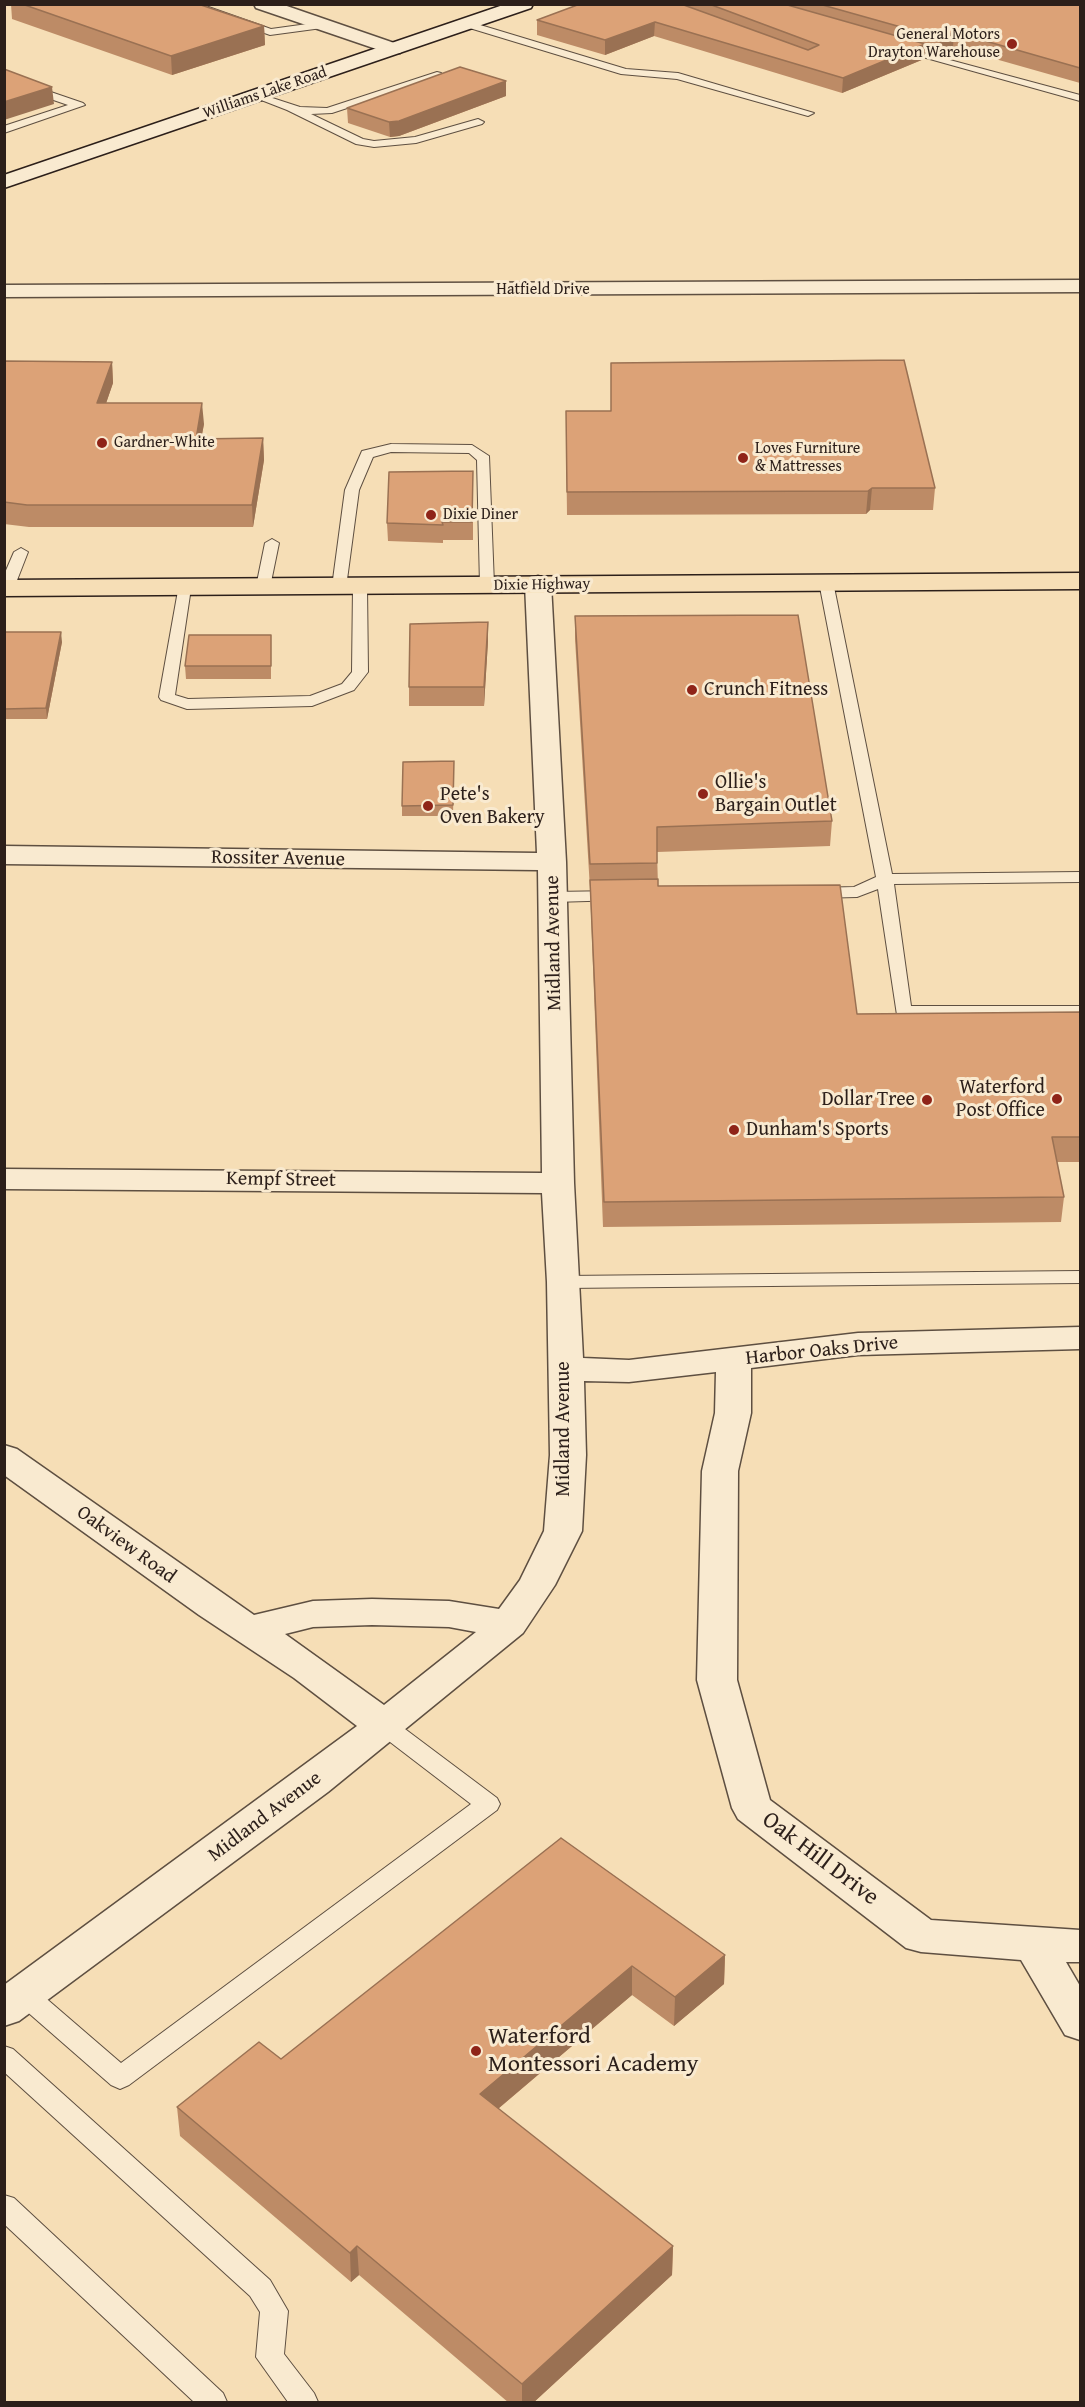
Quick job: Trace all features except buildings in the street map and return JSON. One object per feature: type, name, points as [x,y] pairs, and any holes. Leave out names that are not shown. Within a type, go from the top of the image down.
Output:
[{"type":"main road","name":"Dixie Highway","points":[[6,588],[1080,581]]},
{"type":"street","points":[[262,4],[394,49]]},
{"type":"street","name":"Williams Lake Road","points":[[9,178],[525,4]]},
{"type":"street","name":"Hatfield Drive","points":[[4,291],[1080,286]]},
{"type":"street","name":"Midland Avenue","points":[[15,2002],[385,1726],[509,1624],[536,1585],[563,1531],[568,1455],[564,1369],[564,1282],[558,1183],[552,862],[538,584]]},
{"type":"street","name":"Rossiter Avenue","points":[[4,855],[552,862]]},
{"type":"street","name":"Kempf Street","points":[[4,1179],[558,1183]]},
{"type":"street","name":"Harbor Oaks Drive","points":[[564,1369],[629,1371],[858,1344],[1080,1338]]},
{"type":"street","name":"Oak Hill Drive","points":[[734,1360],[733,1413],[720,1472],[720,1606],[717,1680],[752,1808],[921,1936],[1034,1946],[1080,1946]]},
{"type":"street","name":"Oakview Road","points":[[4,1457],[249,1630],[308,1668],[385,1726]]},
{"type":"street","points":[[249,1630],[313,1614],[372,1612],[449,1614],[509,1624]]},
{"type":"street","points":[[1034,1946],[1080,2023]]},
{"type":"lane","points":[[188,4],[270,32],[322,25]]},
{"type":"lane","points":[[467,24],[625,72],[678,76],[808,113]]},
{"type":"lane","points":[[890,45],[1080,98]]},
{"type":"lane","points":[[292,109],[328,111],[341,109],[437,75]]},
{"type":"lane","points":[[4,79],[79,105],[4,130]]},
{"type":"lane","points":[[257,96],[292,109],[360,142],[374,144],[416,140],[478,122]]},
{"type":"lane","points":[[184,588],[167,697],[187,704],[312,701],[348,687],[360,672],[360,618],[349,587],[352,490],[367,454],[392,448],[472,449],[484,459],[487,585]]},
{"type":"lane","points":[[263,587],[272,543]]},
{"type":"lane","points":[[6,588],[21,552]]},
{"type":"lane","points":[[826,582],[885,879],[903,1011],[1080,1011]]},
{"type":"lane","points":[[798,893],[857,892],[885,879],[1080,877]]},
{"type":"lane","points":[[553,897],[635,896]]},
{"type":"lane","points":[[564,1282],[1080,1276]]},
{"type":"lane","points":[[15,2002],[120,2079],[488,1804],[385,1726]]},
{"type":"lane","points":[[4,2056],[260,2288],[274,2311],[270,2356],[304,2403]]},
{"type":"lane","points":[[4,2206],[213,2403]]},
{"type":"place","name":"General Motors Drayton Warehouse","points":[[1012,44]]},
{"type":"place","name":"Gardner-White","points":[[102,443]]},
{"type":"place","name":"Loves Furniture & Mattresses","points":[[743,458]]},
{"type":"place","name":"Dixie Diner","points":[[431,515]]},
{"type":"place","name":"Crunch Fitness","points":[[692,690]]},
{"type":"place","name":"Ollie's Bargain Outlet","points":[[703,794]]},
{"type":"place","name":"Pete's Oven Bakery","points":[[428,806]]},
{"type":"place","name":"Waterford Post Office","points":[[1057,1099]]},
{"type":"place","name":"Dollar Tree","points":[[927,1100]]},
{"type":"place","name":"Dunham's Sports","points":[[734,1130]]},
{"type":"place","name":"Waterford Montessori Academy","points":[[476,2051]]}]
